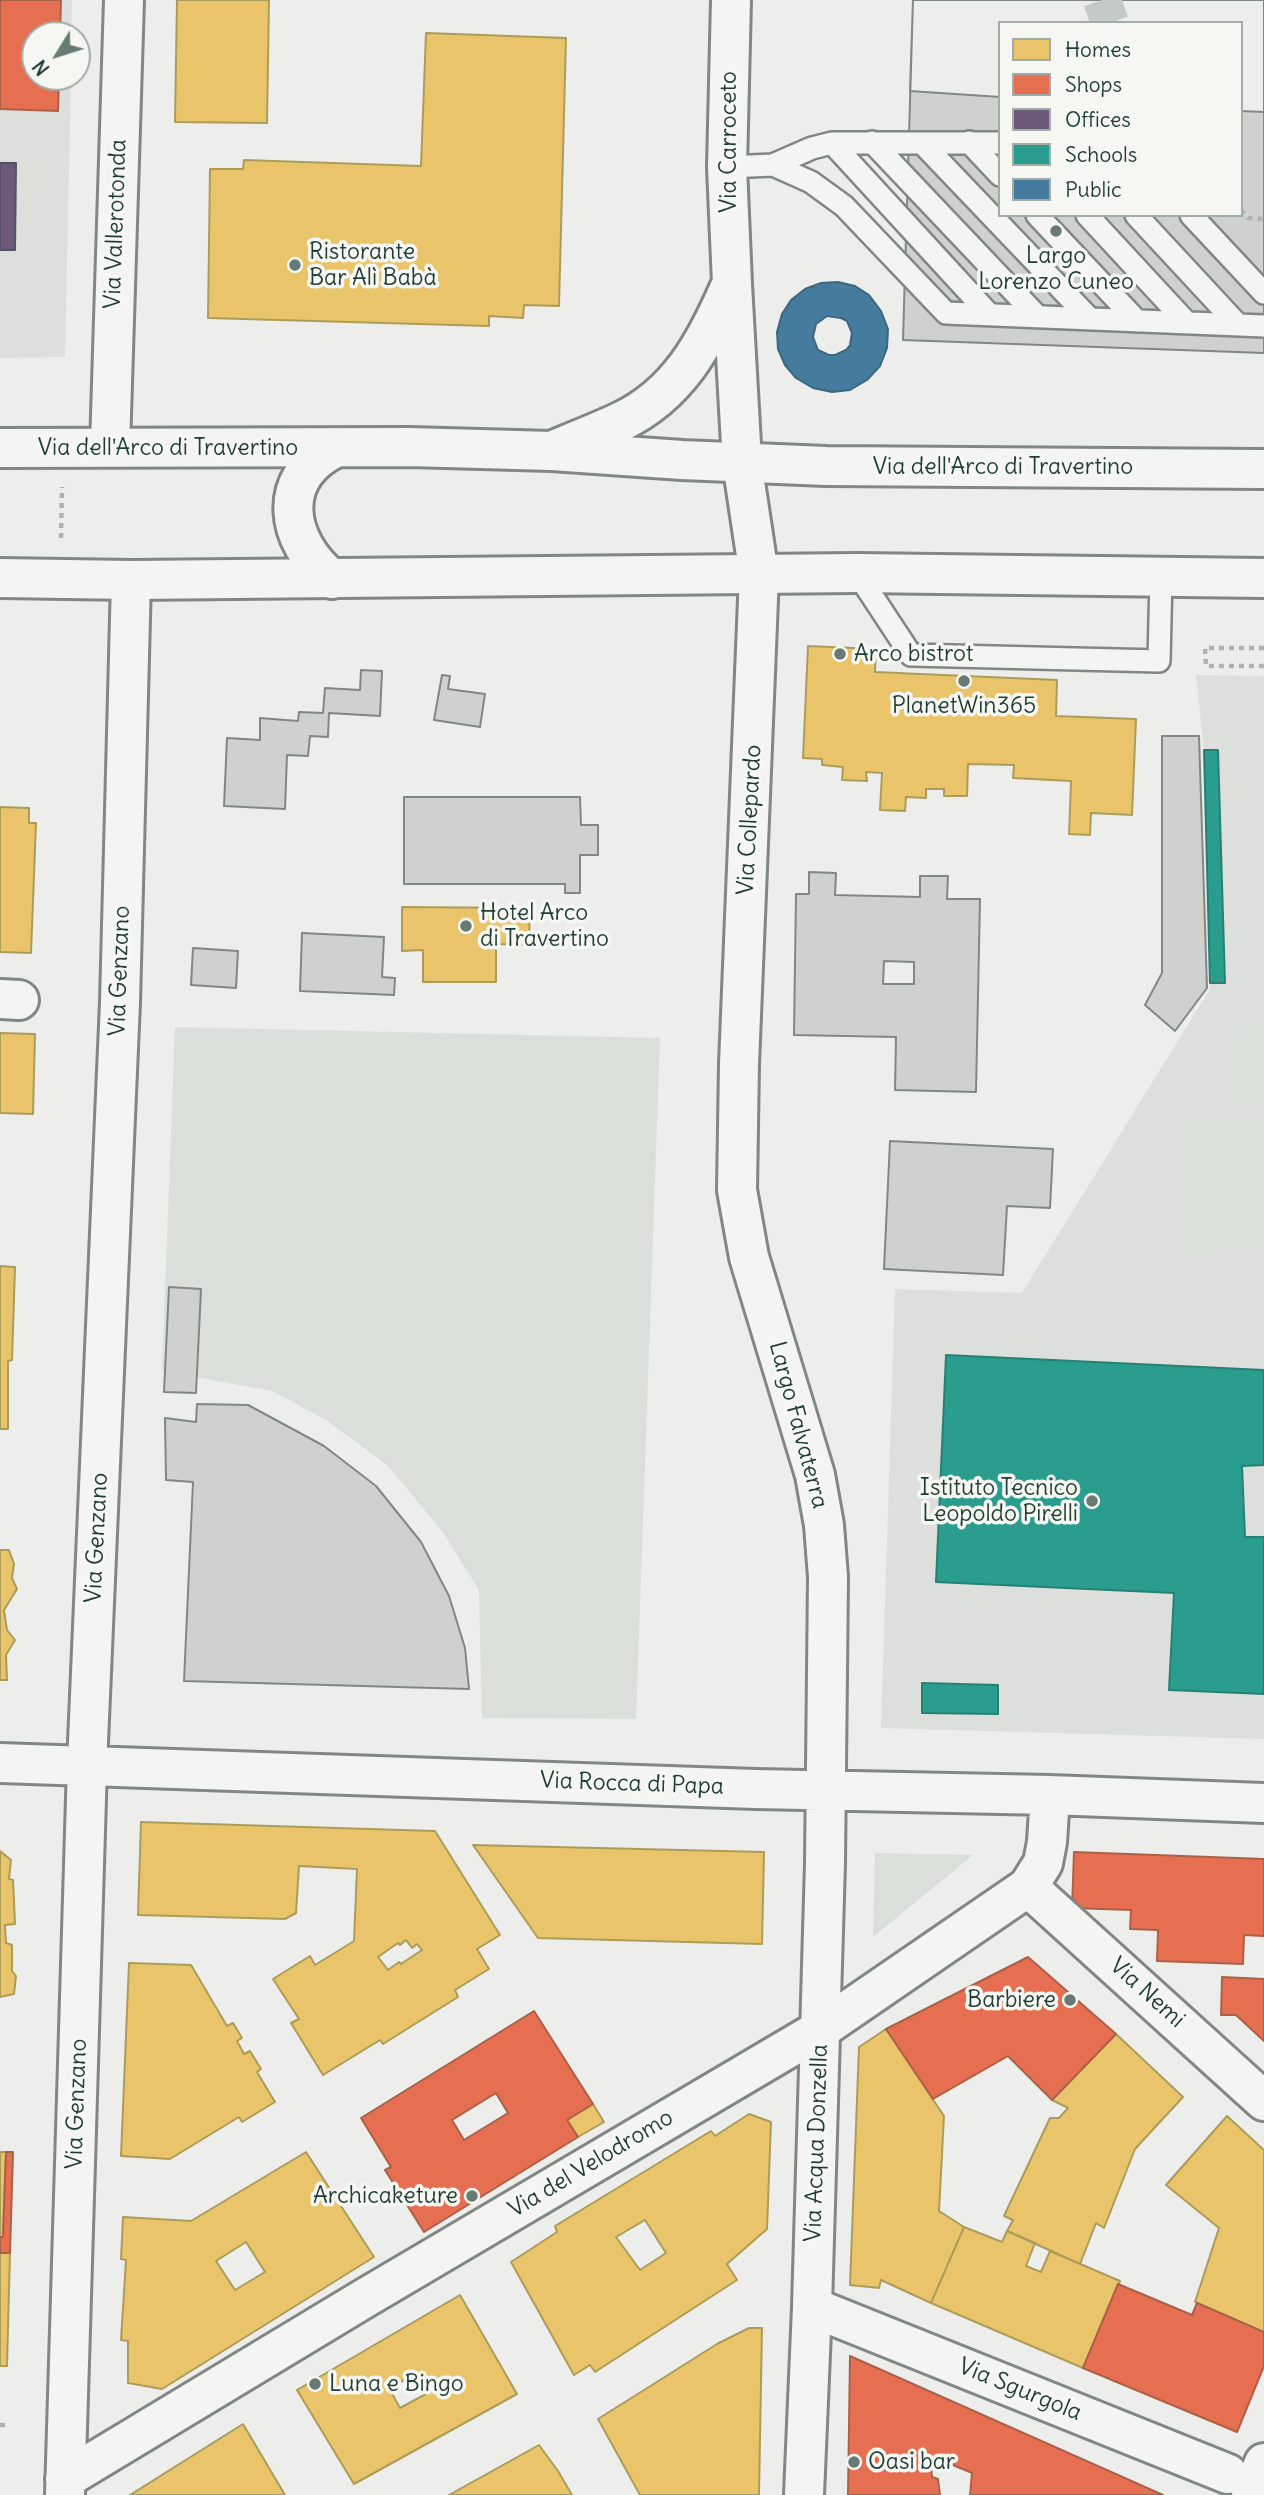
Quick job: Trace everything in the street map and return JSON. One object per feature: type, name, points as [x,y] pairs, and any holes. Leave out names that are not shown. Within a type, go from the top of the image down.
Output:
[{"type":"street","name":"Via Vallerotonda","points":[[110,447],[124,0]]},
{"type":"street","name":"Via Carroceto","points":[[732,0],[727,167],[742,462]]},
{"type":"street","name":"Via Carroceto","points":[[552,451],[624,420],[665,392],[700,350],[732,284]]},
{"type":"street","name":"Via dell'Arco di Travertino","points":[[0,448],[552,451],[839,466],[1264,469]]},
{"type":"street","name":"Via dell'Arco di Travertino","points":[[332,579],[314,563],[300,540],[295,528],[293,503],[299,483],[310,464],[335,448]]},
{"type":"street","points":[[742,462],[759,575]]},
{"type":"street","points":[[0,578],[332,579],[857,573],[1264,578]]},
{"type":"street","name":"Via Collepardo","points":[[739,1064],[759,575]]},
{"type":"street","name":"Via Genzano","points":[[65,2487],[87,1765],[112,1213],[131,580]]},
{"type":"street","name":"Largo Falvaterra","points":[[739,1064],[736,1170],[739,1211],[750,1257],[810,1457],[824,1525],[829,1596],[827,1790]]},
{"type":"street","name":"Via Rocca di Papa","points":[[0,1763],[1264,1803]]},
{"type":"street","name":"Via Acqua Donzella","points":[[804,2495],[827,1790]]},
{"type":"street","name":"Via del Velodromo","points":[[65,2487],[376,2291],[821,2029],[1028,1886],[1043,1863],[1050,1795]]},
{"type":"street","name":"Via Nemi","points":[[1028,1886],[1264,2101]]},
{"type":"street","name":"Via Sgurgola","points":[[812,2307],[1240,2484]]},
{"type":"street","points":[[1240,2484],[1264,2463]]},
{"type":"lane","points":[[872,142],[1037,316]]},
{"type":"lane","points":[[969,142],[998,173]]},
{"type":"lane","points":[[727,167],[773,165],[811,148],[832,143],[998,142]]},
{"type":"lane","points":[[832,143],[989,314]]},
{"type":"lane","points":[[922,143],[1090,319]]},
{"type":"lane","points":[[773,165],[811,182],[844,206],[946,313],[1264,326]]},
{"type":"lane","points":[[1039,217],[1136,321]]},
{"type":"lane","points":[[1089,217],[1187,323]]},
{"type":"lane","points":[[1138,217],[1238,325]]},
{"type":"lane","points":[[1193,217],[1264,293]]},
{"type":"lane","points":[[857,573],[911,655],[1159,661],[1161,577]]},
{"type":"path","points":[[1243,212],[1248,218],[1264,219]]},
{"type":"path","points":[[61,546],[62,482]]},
{"type":"path","points":[[1264,648],[1205,648],[1206,666],[1264,666]]},
{"type":"path","points":[[0,2425],[7,2426]]},
{"type":"shaded area","points":[[0,0],[72,0],[71,21],[21,21],[21,91],[71,91],[65,357],[0,358]]},
{"type":"shaded area","points":[[1196,675],[1264,676],[1264,1739],[881,1728],[895,1289],[1022,1293],[1210,989],[1204,750]]},
{"type":"shaded area","points":[[1235,1013],[1264,1014],[1264,1114],[1231,1113]]},
{"type":"shaded area","points":[[175,1027],[660,1038],[636,1719],[482,1718],[479,1590],[442,1531],[387,1465],[326,1420],[272,1391],[162,1371]]},
{"type":"shaded area","points":[[1185,1117],[1264,1120],[1264,1259],[1181,1255]]},
{"type":"shaded area","points":[[875,1853],[973,1855],[873,1937]]},
{"type":"building: Homes","points":[[177,0],[269,0],[267,123],[175,122]]},
{"type":"building: Homes","points":[[426,33],[566,38],[559,306],[524,305],[523,318],[489,316],[489,326],[208,318],[210,169],[243,169],[244,160],[421,166]]},
{"type":"building: Homes","points":[[808,646],[876,649],[875,672],[1057,680],[1056,716],[1136,719],[1132,815],[1091,813],[1090,835],[1069,834],[1071,781],[1013,778],[1014,765],[968,764],[967,796],[944,796],[944,789],[926,789],[926,798],[906,797],[905,811],[880,810],[882,773],[866,772],[867,781],[842,780],[843,767],[822,765],[822,759],[803,758]]},
{"type":"building: Homes","points":[[0,807],[29,808],[29,823],[36,823],[31,953],[0,952]]},
{"type":"building: Homes","name":"Hotel Arco di Travertino","points":[[402,907],[530,908],[529,945],[496,944],[496,982],[423,982],[423,950],[402,951]]},
{"type":"building: Homes","points":[[0,1033],[35,1034],[33,1114],[0,1113]]},
{"type":"building: Homes","points":[[0,1266],[15,1267],[12,1360],[8,1361],[8,1429],[0,1429]]},
{"type":"building: Homes","points":[[0,1550],[9,1550],[14,1564],[12,1578],[17,1589],[4,1610],[7,1630],[15,1640],[6,1655],[7,1680],[0,1680]]},
{"type":"building: Homes","points":[[141,1822],[435,1831],[500,1935],[477,1949],[489,1969],[455,1990],[458,1997],[383,2044],[380,2040],[323,2075],[291,2023],[299,2019],[273,1979],[310,1956],[315,1965],[354,1941],[357,1869],[299,1866],[296,1913],[285,1919],[138,1915]],"holes":[[[406,1940],[412,1948],[417,1944],[422,1950],[388,1970],[378,1957]]]},
{"type":"building: Homes","points":[[473,1845],[764,1852],[762,1944],[538,1938]]},
{"type":"building: Homes","points":[[0,1851],[11,1860],[9,1879],[13,1880],[15,1924],[5,1925],[6,1943],[12,1945],[12,1971],[16,1976],[14,1994],[0,1997]]},
{"type":"building: Homes","points":[[129,1963],[191,1965],[227,2026],[233,2023],[242,2038],[237,2041],[244,2054],[250,2051],[261,2069],[257,2072],[275,2102],[242,2122],[239,2117],[170,2159],[121,2156]]},
{"type":"building: Homes","points":[[886,2029],[944,2116],[939,2211],[964,2227],[931,2303],[881,2280],[879,2288],[850,2285],[859,2047]]},
{"type":"building: Homes","points":[[1116,2034],[1183,2097],[1135,2149],[1104,2228],[1096,2223],[1080,2264],[1007,2231],[1013,2220],[1004,2216],[1050,2118],[1059,2118],[1068,2108],[1052,2100]]},
{"type":"building: Homes","points":[[593,2104],[604,2122],[578,2137],[567,2120]]},
{"type":"building: Homes","points":[[749,2114],[771,2122],[767,2229],[727,2264],[737,2280],[595,2372],[590,2365],[574,2375],[511,2262],[557,2232],[555,2226],[711,2131],[715,2136]],"holes":[[[645,2220],[666,2253],[640,2270],[616,2237]]]},
{"type":"building: Homes","points":[[1227,2116],[1264,2150],[1264,2332],[1195,2302],[1219,2228],[1166,2185]]},
{"type":"building: Homes","points":[[0,2152],[6,2152],[3,2237],[0,2237]]},
{"type":"building: Homes","points":[[306,2152],[374,2257],[162,2389],[128,2383],[128,2341],[121,2340],[126,2260],[121,2259],[123,2217],[191,2221]],"holes":[[[246,2242],[265,2272],[235,2290],[216,2261]]]},
{"type":"building: Homes","points":[[964,2227],[1002,2242],[1007,2231],[1035,2243],[1026,2266],[1041,2272],[1050,2251],[1120,2281],[1083,2368],[931,2303]]},
{"type":"building: Homes","points":[[0,2253],[10,2253],[7,2366],[0,2366]]},
{"type":"building: Homes","points":[[460,2295],[517,2394],[354,2484],[297,2390]],"holes":[[[416,2374],[426,2394],[400,2408],[389,2388]]]},
{"type":"building: Homes","points":[[749,2328],[762,2328],[759,2495],[640,2495],[598,2419],[717,2344]]},
{"type":"building: Homes","points":[[243,2424],[285,2495],[130,2495]]},
{"type":"building: Homes","points":[[539,2445],[572,2495],[449,2495]]},
{"type":"building: Shops","points":[[0,0],[61,0],[60,21],[21,21],[21,91],[59,91],[58,111],[0,109]]},
{"type":"building: Shops","points":[[1074,1852],[1264,1859],[1264,1936],[1244,1935],[1243,1964],[1157,1961],[1158,1930],[1130,1929],[1131,1910],[1072,1908]]},
{"type":"building: Shops","points":[[1028,1957],[1116,2034],[1052,2100],[1008,2056],[933,2099],[886,2029]]},
{"type":"building: Shops","points":[[1222,1977],[1264,1979],[1264,2041],[1236,2015],[1221,2015]]},
{"type":"building: Shops","points":[[534,2011],[593,2104],[567,2120],[578,2137],[424,2232],[385,2170],[391,2167],[361,2118]],"holes":[[[496,2093],[508,2113],[464,2140],[452,2120]]]},
{"type":"building: Shops","points":[[6,2152],[13,2152],[10,2253],[0,2253],[0,2237],[3,2237]]},
{"type":"building: Shops","points":[[1118,2284],[1192,2315],[1197,2303],[1264,2332],[1264,2366],[1237,2432],[1083,2368]]},
{"type":"building: Shops","points":[[850,2356],[1163,2495],[970,2495],[972,2473],[953,2465],[931,2465],[932,2477],[938,2479],[940,2495],[848,2495]]},
{"type":"building: Offices","points":[[0,163],[16,163],[15,250],[0,250]]},
{"type":"building: Schools","points":[[1204,750],[1218,750],[1225,983],[1210,983]]},
{"type":"building: Schools","name":"Istituto Tecnico Leopoldo Pirelli","points":[[946,1355],[1264,1370],[1264,1465],[1242,1466],[1245,1537],[1264,1537],[1264,1694],[1169,1690],[1174,1593],[936,1582]]},
{"type":"building: Schools","points":[[922,1683],[998,1685],[998,1714],[922,1713]]},
{"type":"building: Public","points":[[838,282],[855,286],[869,295],[881,311],[888,329],[887,348],[880,366],[867,380],[850,390],[832,392],[813,388],[796,378],[785,365],[778,349],[777,332],[782,314],[791,300],[805,289],[821,283]],"holes":[[[827,316],[847,321],[852,333],[850,345],[835,355],[818,350],[813,337],[816,324]]]},
{"type":"building: Other","name":"Largo Lorenzo Cuneo","points":[[913,0],[1264,0],[1264,353],[903,340]]},
{"type":"building: Other","points":[[913,0],[1264,0],[1264,112],[1243,111],[1243,21],[998,21],[998,97],[910,91]]},
{"type":"building: Other","points":[[361,670],[382,671],[380,716],[329,713],[328,737],[310,736],[308,756],[287,755],[285,809],[224,806],[227,738],[260,740],[260,718],[298,721],[299,712],[323,713],[325,688],[360,690]]},
{"type":"building: Other","points":[[442,675],[450,676],[448,689],[485,694],[480,727],[434,720]]},
{"type":"building: Other","points":[[1162,736],[1199,736],[1207,988],[1175,1031],[1145,1005],[1162,973]]},
{"type":"building: Other","points":[[404,797],[580,797],[581,825],[598,825],[598,855],[580,855],[580,893],[565,893],[565,884],[404,884]]},
{"type":"building: Other","points":[[809,872],[836,873],[835,895],[920,897],[920,876],[948,876],[947,899],[980,899],[976,1092],[895,1090],[896,1037],[794,1035],[796,894],[809,894]],"holes":[[[884,961],[914,962],[914,984],[883,984]]]},
{"type":"building: Other","points":[[302,933],[384,937],[382,977],[395,978],[394,995],[300,991]]},
{"type":"building: Other","points":[[193,948],[238,951],[236,988],[191,985]]},
{"type":"building: Other","points":[[890,1141],[1053,1149],[1050,1208],[1007,1206],[1003,1275],[884,1269]]},
{"type":"building: Other","points":[[169,1287],[201,1289],[196,1393],[164,1392]]},
{"type":"building: Other","points":[[197,1404],[248,1405],[324,1446],[376,1486],[421,1542],[449,1596],[465,1648],[469,1689],[184,1681],[193,1482],[166,1480],[165,1418],[196,1422]]},
{"type":"tunnel","points":[[1102,0],[1109,21]]},
{"type":"place","name":"Largo Lorenzo Cuneo","points":[[1056,231]]},
{"type":"place","name":"Ristorante Bar Alì Babà","points":[[295,265]]},
{"type":"place","name":"Arco bistrot","points":[[840,654]]},
{"type":"place","name":"PlanetWin365","points":[[964,681]]},
{"type":"place","name":"Hotel Arco di Travertino","points":[[466,926]]},
{"type":"place","name":"Istituto Tecnico Leopoldo Pirelli","points":[[1092,1501]]},
{"type":"place","name":"Barbiere","points":[[1070,2000]]},
{"type":"place","name":"Archicaketure","points":[[472,2196]]},
{"type":"place","name":"Luna e Bingo","points":[[315,2384]]},
{"type":"place","name":"Oasi bar","points":[[854,2462]]}]
